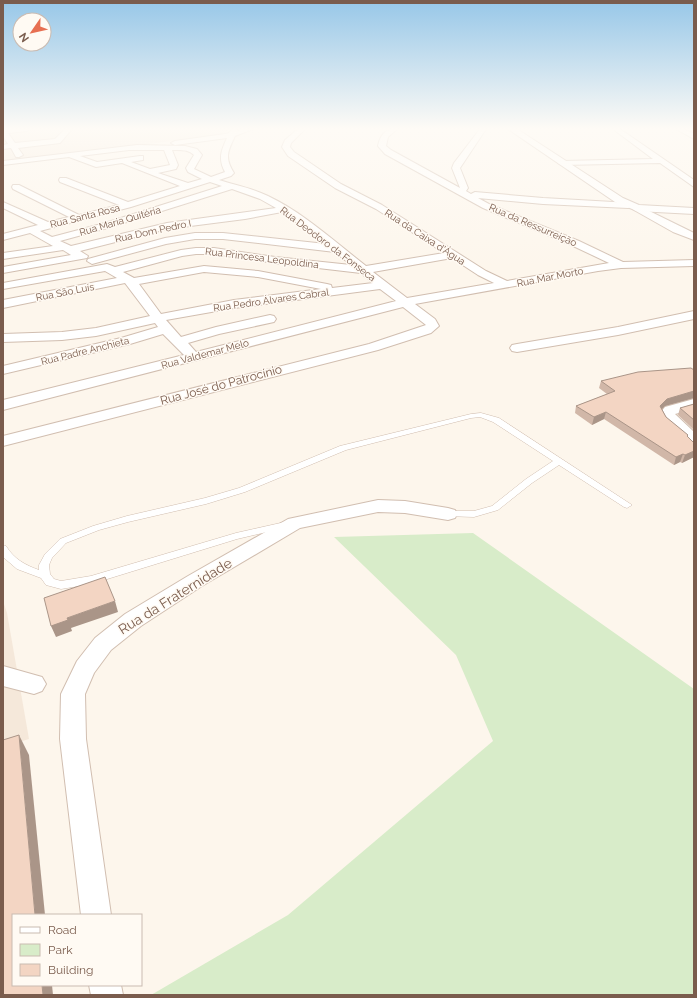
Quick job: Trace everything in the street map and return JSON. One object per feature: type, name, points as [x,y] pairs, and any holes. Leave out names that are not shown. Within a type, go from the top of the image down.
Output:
[{"type":"street","points":[[158,176],[190,187]]},
{"type":"street","name":"Rua Deodoro da Fonseca","points":[[203,176],[261,196],[284,210],[339,249],[382,285],[407,302],[431,322]]},
{"type":"street","name":"Rua Santa Rosa","points":[[3,237],[128,205],[225,176]]},
{"type":"street","name":"Rua da Caixa d'Água","points":[[323,176],[338,186],[379,207],[482,273],[507,284]]},
{"type":"street","name":"Rua da Ressurreição","points":[[434,176],[503,214],[575,243],[621,265]]},
{"type":"street","points":[[458,176],[462,190],[477,196],[694,211]]},
{"type":"street","points":[[581,176],[619,200],[677,230],[694,237]]},
{"type":"street","points":[[682,176],[694,184]]},
{"type":"street","points":[[63,180],[128,205]]},
{"type":"street","name":"Rua Maria Quitéria","points":[[52,240],[108,225],[233,186]]},
{"type":"street","points":[[16,187],[78,218]]},
{"type":"street","points":[[3,205],[48,226]]},
{"type":"street","name":"Rua Dom Pedro I","points":[[3,255],[67,248],[167,226],[284,210]]},
{"type":"street","points":[[245,216],[279,243]]},
{"type":"street","points":[[213,220],[223,236]]},
{"type":"street","points":[[31,230],[110,269],[130,281],[178,342],[194,357]]},
{"type":"street","points":[[3,270],[87,258],[174,239],[195,236],[223,236],[339,249]]},
{"type":"street","name":"Rua Princesa Leopoldina","points":[[3,286],[110,269],[181,253],[208,251],[365,270],[452,254]]},
{"type":"street","name":"Rua Mar Morto","points":[[407,302],[598,268],[621,265],[694,263]]},
{"type":"street","name":"Rua São Luís","points":[[3,304],[192,270],[215,269],[258,274],[338,290]]},
{"type":"street","name":"Rua Pedro Álvares Cabral","points":[[163,323],[234,304],[382,285]]},
{"type":"street","name":"Rua Valdemar Melo","points":[[3,405],[407,302]]},
{"type":"street","points":[[517,348],[618,331],[694,315]]},
{"type":"street","points":[[178,342],[270,319]]},
{"type":"street","name":"Rua José do Patrocínio","points":[[3,441],[373,347],[431,328],[433,326],[431,322]]},
{"type":"street","points":[[3,338],[62,336],[163,323]]},
{"type":"street","name":"Rua Padre Anchieta","points":[[3,370],[125,342],[163,323]]},
{"type":"street","points":[[694,404],[670,410],[666,414],[668,418],[694,440]]},
{"type":"street","name":"Rua da Fraternidade","points":[[96,914],[73,739],[73,694],[84,668],[103,644],[133,620],[195,581],[295,523],[378,506],[405,507],[448,514]]},
{"type":"street","points":[[3,676],[34,684]]},
{"type":"lane","points":[[295,523],[236,536],[91,580],[61,585],[50,582],[45,575],[44,565],[48,556],[63,541],[96,528],[127,519],[206,501],[242,490],[343,448],[472,416],[481,415],[496,420],[627,505]]},
{"type":"lane","points":[[448,514],[474,514],[486,512],[495,508],[529,481],[559,461]]},
{"type":"lane","points":[[3,548],[6,554],[18,566],[45,575]]},
{"type":"shaded area","points":[[3,601],[7,613],[29,739],[3,747]]},
{"type":"green space","points":[[473,533],[694,689],[694,995],[151,995],[288,915],[493,741],[456,655],[334,537]]},
{"type":"building","points":[[691,368],[694,370],[694,391],[667,399],[660,406],[666,417],[688,435],[687,436],[694,443],[694,451],[685,455],[683,454],[676,457],[606,412],[594,417],[576,406],[615,391],[601,381],[638,372]]},
{"type":"building","points":[[694,404],[694,420],[680,408]]},
{"type":"building","points":[[105,577],[115,601],[67,618],[68,620],[51,626],[44,598]]},
{"type":"building","points":[[19,735],[35,914],[12,914],[12,986],[42,986],[43,995],[3,995],[3,740]]}]
